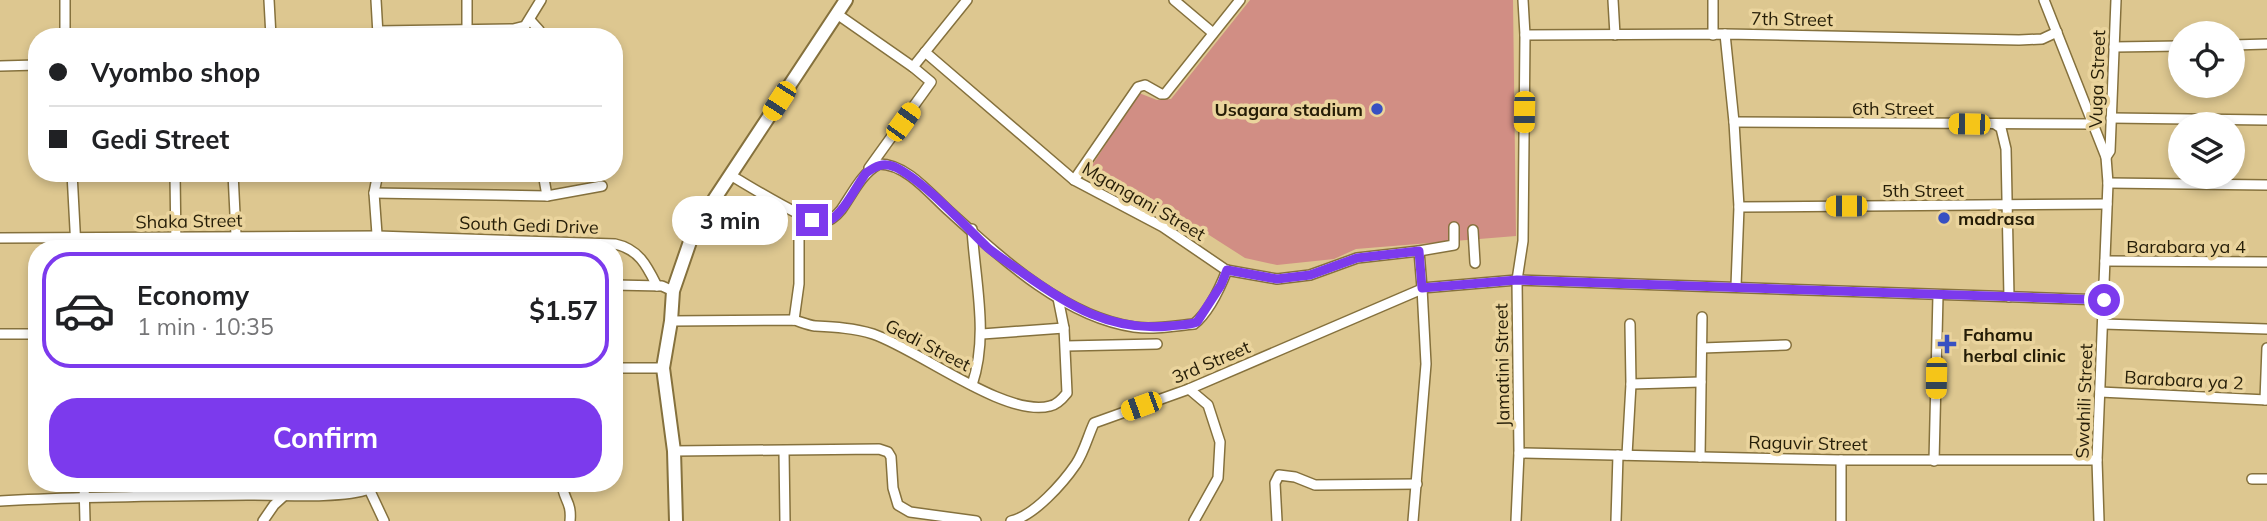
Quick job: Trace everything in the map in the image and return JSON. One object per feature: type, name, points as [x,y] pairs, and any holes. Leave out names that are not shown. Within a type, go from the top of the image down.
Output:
[{"type":"street","points":[[65,0],[65,28]]},
{"type":"street","points":[[269,0],[271,28]]},
{"type":"street","points":[[376,0],[378,28]]},
{"type":"street","points":[[467,0],[467,28]]},
{"type":"street","points":[[517,28],[525,26],[541,0]]},
{"type":"street","points":[[676,521],[674,451],[663,368],[673,291],[694,230],[846,0]]},
{"type":"street","points":[[1174,0],[1213,33]]},
{"type":"street","points":[[1074,180],[1138,87],[1146,85],[1166,94],[1240,0]]},
{"type":"street","name":"Jamatini Street","points":[[1516,521],[1519,453],[1517,280],[1523,241],[1523,0]]},
{"type":"street","points":[[1613,0],[1615,35]]},
{"type":"street","points":[[1713,0],[1713,35]]},
{"type":"street","name":"Swahili Street","points":[[2044,0],[2106,157],[2108,183],[2097,460],[2099,521]]},
{"type":"street","name":"Vuga Street","points":[[2106,157],[2110,151],[2116,0]]},
{"type":"street","points":[[913,67],[962,2]]},
{"type":"street","points":[[730,175],[799,213],[822,222],[830,220],[839,212],[931,82],[836,14]]},
{"type":"street","points":[[530,20],[537,28]]},
{"type":"street","name":"7th Street","points":[[1525,35],[1725,34],[2019,40],[2042,39],[2057,32]]},
{"type":"street","points":[[1725,34],[1739,207],[1736,286]]},
{"type":"street","points":[[2245,45],[2267,44]]},
{"type":"street","points":[[2113,47],[2168,46]]},
{"type":"street","name":"Mgangani Street","points":[[925,52],[1074,180],[1163,227],[1227,270],[1277,279],[1310,275],[1357,258],[1454,245],[1454,227]]},
{"type":"street","points":[[0,66],[28,65]]},
{"type":"street","points":[[2111,118],[2267,120]]},
{"type":"street","name":"6th Street","points":[[1734,122],[2094,124]]},
{"type":"street","points":[[1995,124],[2001,128],[2006,149],[2009,297]]},
{"type":"street","points":[[866,173],[879,164],[897,167],[972,229],[989,248],[1058,298],[1122,325],[1151,328],[1194,324],[1208,307],[1227,270]]},
{"type":"street","points":[[73,182],[76,238]]},
{"type":"street","points":[[176,182],[176,237]]},
{"type":"street","points":[[233,182],[236,235]]},
{"type":"street","points":[[376,182],[374,193],[378,240]]},
{"type":"street","points":[[545,182],[547,196]]},
{"type":"street","points":[[2108,183],[2267,185]]},
{"type":"street","points":[[374,193],[547,196],[602,186]]},
{"type":"street","name":"5th Street","points":[[1739,207],[2107,204]]},
{"type":"street","points":[[794,320],[799,284],[799,213]]},
{"type":"street","points":[[972,229],[982,334],[972,385]]},
{"type":"street","points":[[1473,230],[1475,263]]},
{"type":"street","name":"Shaka Street","points":[[0,238],[378,236]]},
{"type":"street","name":"South Gedi Drive","points":[[378,236],[496,240]]},
{"type":"street","name":"South Gedi Drive","points":[[623,246],[644,261],[657,286]]},
{"type":"street","points":[[1413,521],[1426,364],[1419,251]]},
{"type":"street","points":[[2267,256],[2267,270]]},
{"type":"street","name":"Barabara ya 4","points":[[2105,261],[2267,262]]},
{"type":"street","points":[[1422,288],[1517,280],[2104,300]]},
{"type":"street","points":[[623,285],[657,286],[673,291]]},
{"type":"street","name":"3rd Street","points":[[1011,521],[1021,519],[1053,492],[1077,462],[1094,423],[1189,389],[1422,288]]},
{"type":"street","points":[[1934,461],[1938,295]]},
{"type":"street","name":"Gedi Street","points":[[671,321],[794,320],[812,326],[832,325],[872,334],[904,347],[972,385],[1022,405],[1051,407],[1067,393],[1066,346],[1058,298]]},
{"type":"street","points":[[1700,457],[1702,317]]},
{"type":"street","points":[[1616,521],[1631,384],[1630,324]]},
{"type":"street","points":[[2103,324],[2267,329]]},
{"type":"street","points":[[982,334],[1064,328]]},
{"type":"street","points":[[0,334],[28,334]]},
{"type":"street","points":[[1066,346],[1157,344]]},
{"type":"street","points":[[1702,348],[1786,345]]},
{"type":"street","points":[[2266,400],[2267,348]]},
{"type":"street","points":[[623,368],[663,368]]},
{"type":"street","points":[[1631,384],[1701,382]]},
{"type":"street","points":[[1189,389],[1208,405],[1220,442],[1218,478],[1194,521]]},
{"type":"street","name":"Barabara ya 2","points":[[2101,392],[2266,400]]},
{"type":"street","points":[[674,451],[879,449],[888,452],[894,499],[898,505],[910,512],[976,521]]},
{"type":"street","points":[[783,451],[785,521]]},
{"type":"street","name":"Raguvir Street","points":[[1519,453],[1841,460],[2097,460]]},
{"type":"street","points":[[1841,460],[1841,521]]},
{"type":"street","points":[[1277,521],[1275,483],[1279,475],[1295,477],[1315,485],[1416,484]]},
{"type":"street","points":[[2252,479],[2267,479]]},
{"type":"street","points":[[85,492],[85,521]]},
{"type":"street","points":[[0,501],[85,496],[357,492]]},
{"type":"street","points":[[372,492],[384,520]]},
{"type":"street","points":[[563,492],[571,506],[570,521]]},
{"type":"street","points":[[263,521],[285,495]]},
{"type":"shaded area","points":[[1250,0],[1513,0],[1516,236],[1356,249],[1334,259],[1277,265],[1245,258],[1181,217],[1099,178],[1089,170],[1139,93],[1157,100],[1171,99]]},
{"type":"place","name":"Usagara stadium","points":[[1377,109]]},
{"type":"place","name":"madrasa","points":[[1944,218]]},
{"type":"place","name":"Fahamu herbal clinic","points":[[1947,344]]},
{"type":"route","points":[[812,220],[830,220],[872,168],[879,164],[897,167],[972,229],[989,248],[1058,298],[1122,325],[1151,328],[1197,322],[1221,285],[1227,270],[1277,279],[1310,275],[1357,258],[1419,251],[1422,288],[1517,280],[2104,300]]}]
